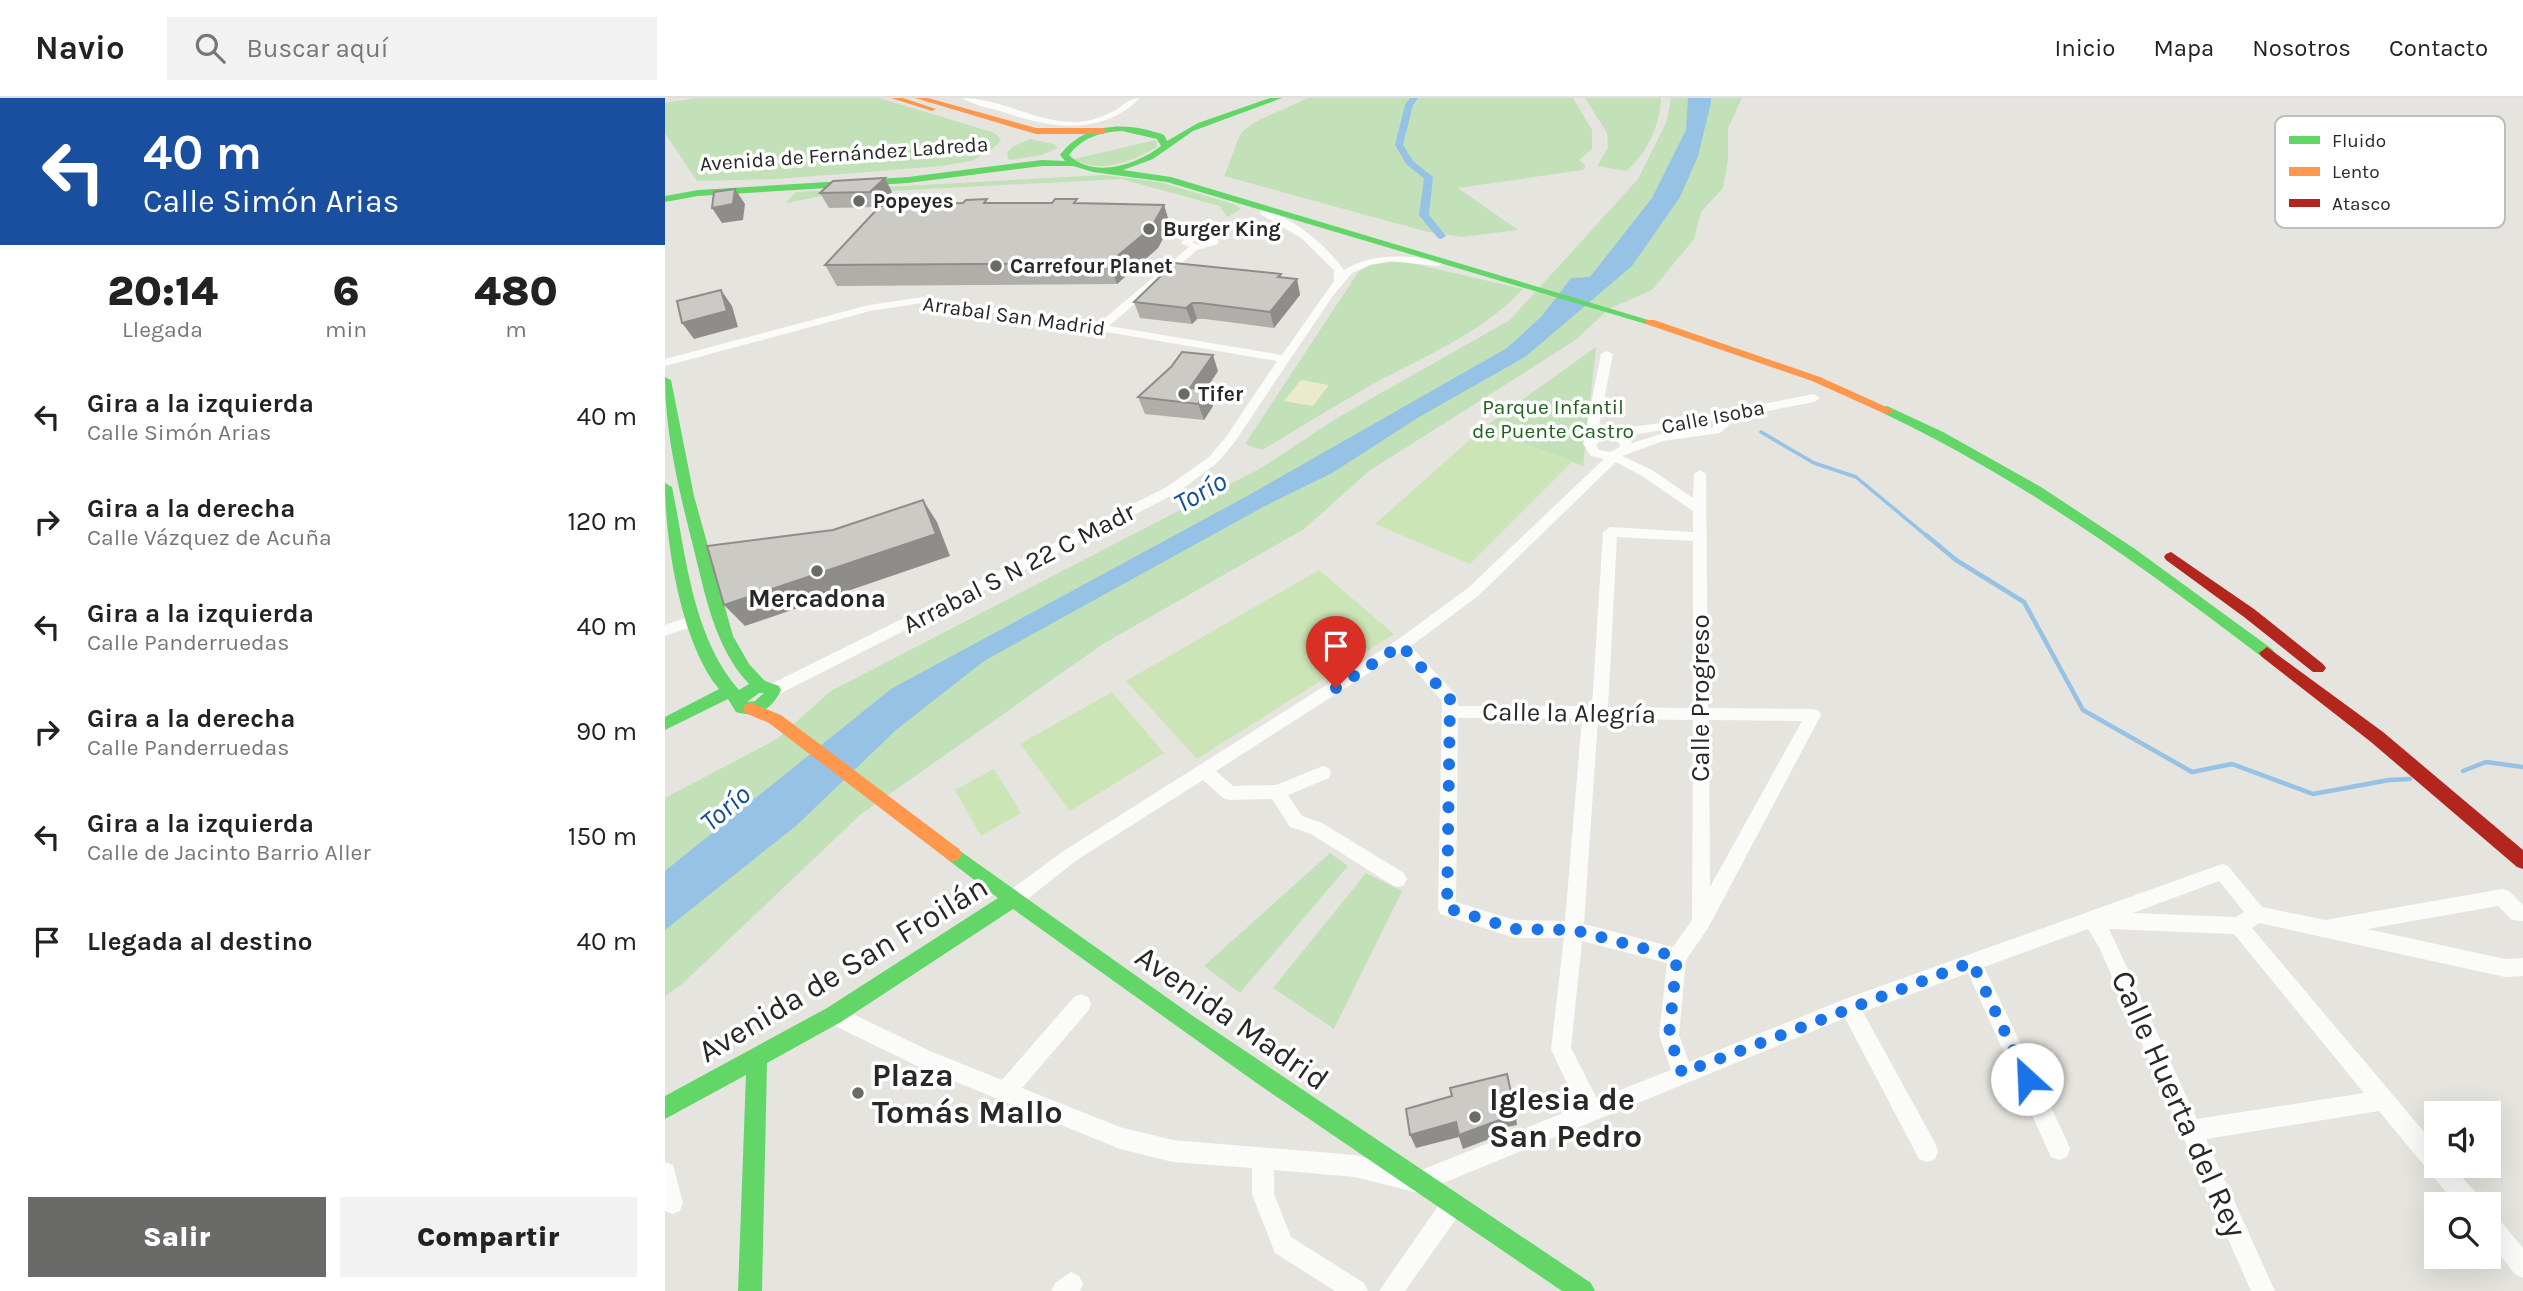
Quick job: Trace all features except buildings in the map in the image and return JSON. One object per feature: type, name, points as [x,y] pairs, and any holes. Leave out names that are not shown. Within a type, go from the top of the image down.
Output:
[{"type":"main road","points":[[895,98],[1012,133],[1069,153],[1100,169],[1154,175],[1468,269],[1514,277]]},
{"type":"main road","points":[[919,98],[1027,130],[1058,133],[1141,129],[1191,122],[1261,98]]},
{"type":"main road","points":[[1100,169],[1128,166],[1192,128],[1280,98]]},
{"type":"main road","points":[[1221,187],[1180,160],[1184,142],[1196,133],[1268,106],[1280,98]]},
{"type":"main road","points":[[1141,129],[1157,134],[1162,168],[1514,277],[1832,370],[1877,388],[2006,453]]},
{"type":"main road","points":[[1069,153],[1088,135],[1103,131]]},
{"type":"main road","name":"Avenida de Fernández Ladreda","points":[[665,184],[723,186],[911,174],[1069,153]]},
{"type":"main road","name":"Avenida de Fernández Ladreda","points":[[665,199],[698,194],[918,179],[1042,163],[1069,153]]},
{"type":"main road","points":[[665,184],[672,193],[665,199]]},
{"type":"main road","points":[[1674,324],[1816,379],[1932,430],[2029,483],[2146,562],[2294,673],[2377,737],[2523,861]]},
{"type":"main road","points":[[665,380],[689,500],[717,608],[730,646],[748,679],[768,692],[781,724]]},
{"type":"main road","points":[[665,487],[694,620],[714,670],[739,700]]},
{"type":"main road","points":[[2160,549],[2249,613],[2329,676]]},
{"type":"main road","points":[[665,723],[739,700],[745,693],[768,692]]},
{"type":"main road","name":"Avenida Madrid","points":[[739,700],[781,724],[1013,899],[1572,1288]]},
{"type":"main road","name":"Avenida de San Froilán","points":[[665,1108],[834,1015],[1013,899]]},
{"type":"main road","points":[[750,1291],[757,1057]]},
{"type":"street","points":[[966,98],[1075,126],[1109,117],[1136,98]]},
{"type":"street","name":"Arrabal S N 22 C Madr","points":[[1246,202],[1285,220],[1331,259],[1339,270],[1339,280]]},
{"type":"street","points":[[1100,328],[1194,248]]},
{"type":"street","name":"Arrabal S N 22 C Madr","points":[[1331,259],[1359,265],[1402,258],[1468,269]]},
{"type":"street","name":"Arrabal S N 22 C Madr","points":[[768,692],[1172,490],[1213,460],[1230,440],[1339,280],[1359,265]]},
{"type":"street","name":"Arrabal San Madrid","points":[[665,363],[869,308],[923,300],[1284,359]]},
{"type":"street","points":[[1580,488],[1588,463],[1593,420],[1607,354]]},
{"type":"street","name":"Calle Isoba","points":[[1608,434],[1677,425],[1814,398]]},
{"type":"street","points":[[1589,444],[1599,455],[1617,454],[1679,434],[1716,430],[1722,426],[1723,415]]},
{"type":"street","points":[[1013,899],[1070,855],[1205,772],[1401,645],[1473,592],[1617,454],[1625,441],[1608,434],[1593,420]]},
{"type":"street","points":[[1589,444],[1608,434]]},
{"type":"street","points":[[1617,454],[1700,509]]},
{"type":"street","name":"Calle Progreso","points":[[1699,474],[1701,922]]},
{"type":"street","points":[[1591,1111],[1561,1049],[1596,712],[1610,532],[1699,537]]},
{"type":"street","points":[[665,631],[694,620]]},
{"type":"street","points":[[1401,645],[1450,699],[1447,908],[1515,929],[1574,930],[1677,957]]},
{"type":"street","name":"Calle la Alegría","points":[[1451,712],[1813,715],[1701,922]]},
{"type":"street","points":[[1205,772],[1229,793],[1277,792],[1323,773]]},
{"type":"street","points":[[1277,792],[1296,822],[1316,828],[1398,879]]},
{"type":"street","points":[[834,1015],[924,1059],[1120,1138],[1173,1151],[1355,1166],[1419,1182],[1850,1007],[2222,872],[2248,920],[2383,1100],[2424,1149]]},
{"type":"street","points":[[2321,928],[2502,897],[2519,914]]},
{"type":"street","points":[[2092,919],[2248,920],[2321,928],[2505,968],[2523,967]]},
{"type":"street","name":"Calle Huerta del Rey","points":[[2092,919],[2106,941],[2263,1291]]},
{"type":"street","points":[[1682,1073],[1669,1035],[1677,957],[1701,922]]},
{"type":"street","points":[[1972,962],[2059,1149]]},
{"type":"street","points":[[1006,1091],[1081,1004]]},
{"type":"street","points":[[1850,1007],[1927,1151]]},
{"type":"street","points":[[2191,1131],[2383,1100]]},
{"type":"street","points":[[1263,1159],[1263,1194],[1283,1245],[1356,1291]]},
{"type":"street","points":[[665,1173],[671,1203]]},
{"type":"street","points":[[2449,1178],[2461,1192]]},
{"type":"street","points":[[1391,1291],[1453,1204]]},
{"type":"street","points":[[2501,1239],[2523,1266]]},
{"type":"green space","points":[[697,98],[879,98],[992,132],[1001,141],[987,153],[971,161],[942,166],[777,179],[697,181],[665,133],[665,103]]},
{"type":"green space","points":[[1307,98],[1573,98],[1592,130],[1592,149],[1579,160],[1586,166],[1583,170],[1458,188],[1518,230],[1462,237],[1428,232],[1224,176],[1238,139],[1245,130],[1261,119]]},
{"type":"green space","points":[[1585,98],[1661,98],[1651,138],[1640,156],[1626,171],[1597,166],[1608,148],[1607,133]]},
{"type":"green space","points":[[1671,98],[1742,98],[1728,128],[1728,160],[1723,188],[1701,212],[1694,239],[1652,290],[1609,309],[1574,341],[1369,471],[1304,529],[1103,644],[861,814],[681,985],[665,996],[665,798],[777,739],[831,691],[1263,467],[1337,418],[1510,320],[1638,179],[1667,121]]},
{"type":"green space","points":[[1030,139],[1054,144],[1058,148],[1042,155],[1009,160],[1007,153],[1012,147]]},
{"type":"green space","points":[[1156,140],[1157,147],[1117,164],[1095,166],[1074,159]]},
{"type":"green space","points":[[1103,175],[1160,182],[1233,204],[1241,209],[1227,217],[1220,206],[1121,179],[832,194],[786,203],[796,192]]},
{"type":"green space","points":[[1402,261],[1523,289],[1507,305],[1471,331],[1373,384],[1262,450],[1245,444],[1359,271],[1371,265]]},
{"type":"green space","name":"Parque Infantil de Puente Castro","points":[[1596,347],[1583,466],[1483,428]]},
{"type":"green space","points":[[1483,428],[1572,462],[1470,564],[1375,524]]},
{"type":"green space","points":[[1319,570],[1394,634],[1197,759],[1126,681]]},
{"type":"green space","points":[[1112,692],[1164,753],[1070,811],[1020,744]]},
{"type":"green space","points":[[994,769],[1021,813],[981,836],[955,790]]},
{"type":"green space","points":[[1330,853],[1348,866],[1240,993],[1204,966]]},
{"type":"green space","points":[[1366,873],[1402,891],[1334,1029],[1273,988]]},
{"type":"sand","points":[[1301,380],[1329,385],[1313,406],[1284,401]]},
{"type":"water","points":[[1688,98],[1711,98],[1711,102],[1698,156],[1680,197],[1632,266],[1525,357],[1419,417],[1332,473],[1263,507],[984,661],[896,730],[797,825],[665,930],[665,871],[891,689],[1249,495],[1507,348],[1542,316],[1571,278],[1590,277],[1652,198],[1686,130]]},
{"type":"waterway","points":[[1414,98],[1409,105],[1399,145],[1410,163],[1429,177],[1424,215],[1441,236]]},
{"type":"waterway","points":[[1761,432],[1814,463],[1856,477],[1928,537]]},
{"type":"waterway","points":[[1926,535],[1956,560],[2024,602],[2083,710],[2192,772],[2232,764],[2313,794],[2389,780],[2410,779]]},
{"type":"waterway","points":[[2463,771],[2486,762],[2523,767]]},
{"type":"traffic: fast","points":[[1164,144],[1161,137],[1149,133],[1108,130],[1083,138],[1072,145],[1064,155],[1072,163],[1093,170],[1129,166],[1155,154],[1190,129],[1278,98]]},
{"type":"traffic: fast","points":[[665,199],[698,193],[908,180],[1042,163],[1071,164]]},
{"type":"traffic: fast","points":[[1100,169],[1168,179],[1650,322]]},
{"type":"traffic: fast","points":[[665,380],[687,496],[712,593],[726,636],[743,668],[760,686]]},
{"type":"traffic: fast","points":[[1887,410],[1988,461],[2084,520],[2267,653]]},
{"type":"traffic: fast","points":[[665,487],[690,604],[704,649],[714,670],[742,708],[761,705],[773,690],[755,688],[739,700]]},
{"type":"traffic: fast","points":[[665,724],[728,692]]},
{"type":"traffic: fast","points":[[953,854],[1186,1023],[1583,1291]]},
{"type":"traffic: fast","points":[[665,1108],[834,1015],[1013,899]]},
{"type":"traffic: fast","points":[[750,1291],[757,1057]]},
{"type":"traffic: slow","points":[[895,98],[932,109]]},
{"type":"traffic: slow","points":[[919,98],[1036,131],[1103,131]]},
{"type":"traffic: slow","points":[[1650,322],[1816,379],[1887,410]]},
{"type":"traffic: slow","points":[[751,709],[775,719],[953,854]]},
{"type":"traffic: jam","points":[[2171,557],[2249,613],[2318,668]]},
{"type":"traffic: jam","points":[[2267,653],[2377,737],[2523,861]]},
{"type":"place","name":"Popeyes","points":[[859,201]]},
{"type":"place","name":"Burger King","points":[[1149,229]]},
{"type":"place","name":"Carrefour Planet","points":[[996,266]]},
{"type":"place","name":"Tifer","points":[[1184,394]]},
{"type":"place","name":"Mercadona","points":[[817,571]]},
{"type":"place","name":"Plaza Tomás Mallo","points":[[858,1093]]},
{"type":"place","name":"Iglesia de San Pedro","points":[[1475,1117]]},
{"type":"route","points":[[1336,688],[1401,645],[1450,699],[1447,908],[1515,929],[1574,930],[1677,957],[1669,1035],[1682,1073],[1972,962],[2027,1079]]},
{"type":"water label","name":"Torío","points":[[1200,492]]},
{"type":"water label","name":"Torío","points":[[725,808]]}]
